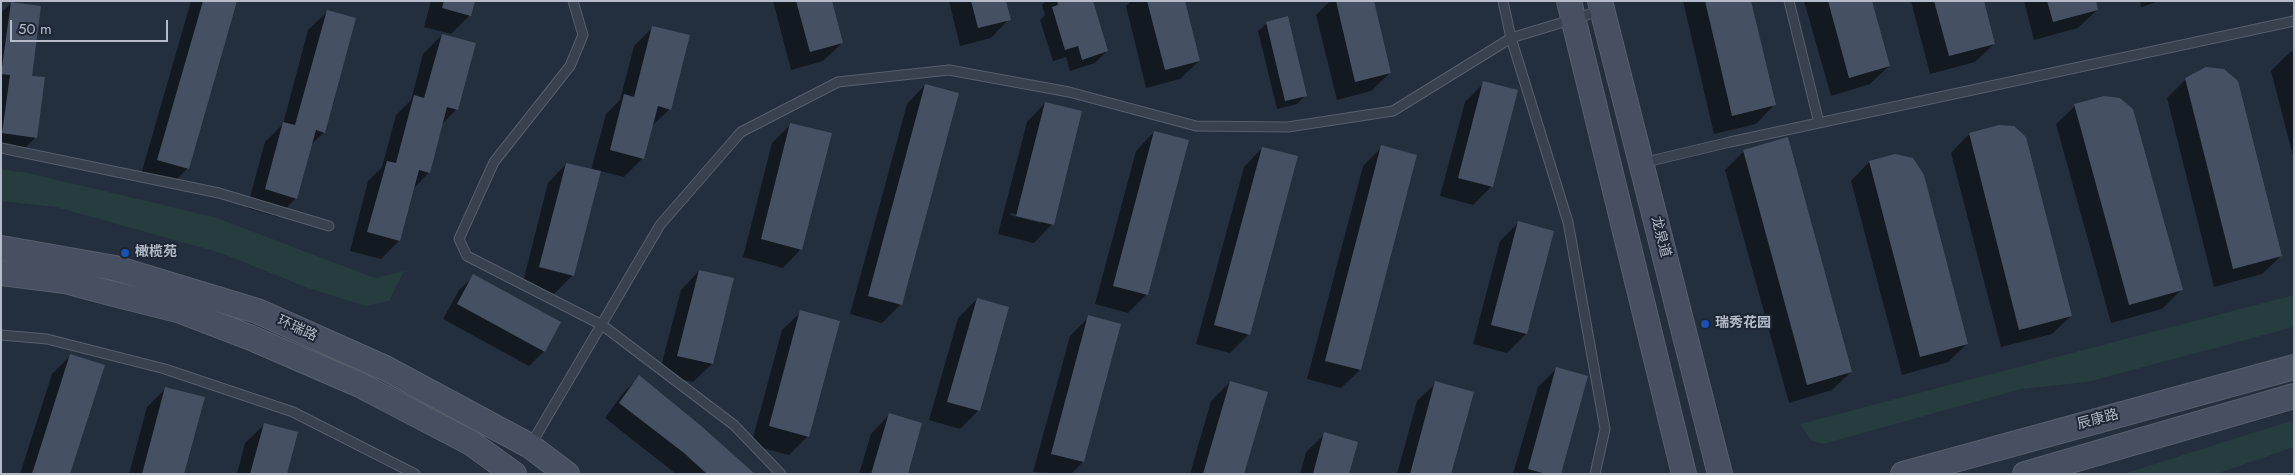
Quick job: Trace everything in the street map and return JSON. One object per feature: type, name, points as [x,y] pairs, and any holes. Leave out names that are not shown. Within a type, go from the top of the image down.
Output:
[{"type":"street","name":"龙泉道","points":[[1601,6],[1720,474]]},
{"type":"street","points":[[1572,10],[1684,474]]},
{"type":"street","name":"环瑞路","points":[[1,248],[115,268],[258,311],[385,368],[530,446],[567,474]]},
{"type":"street","name":"环瑞路","points":[[1,273],[65,281],[116,294],[181,311],[249,337],[360,385],[471,443],[514,474]]},
{"type":"street","name":"辰康路","points":[[1903,474],[2294,367]]},
{"type":"street","points":[[2025,474],[2294,396]]},
{"type":"lane","points":[[573,1],[583,36],[570,66],[494,162],[459,239],[467,256],[602,325],[734,425],[781,474]]},
{"type":"lane","points":[[1503,1],[1511,38],[1568,222],[1605,429],[1595,474]]},
{"type":"lane","points":[[1789,1],[1819,123]]},
{"type":"lane","points":[[530,446],[660,225],[741,132],[838,82],[949,70],[1069,92],[1196,126],[1288,127],[1393,111],[1511,38],[1572,10],[1601,6]]},
{"type":"lane","points":[[1642,163],[2294,21]]},
{"type":"lane","points":[[1,148],[219,193],[329,226]]},
{"type":"lane","points":[[1,335],[47,338],[165,369],[293,412],[415,474]]},
{"type":"green space","points":[[1,169],[28,173],[214,217],[375,278],[404,271],[389,301],[366,306],[308,288],[221,253],[56,207],[1,201]]},
{"type":"green space","points":[[2294,295],[2294,327],[2087,382],[2021,389],[1823,444],[1811,440],[1800,424]]},
{"type":"green space","points":[[2294,420],[2294,447],[2216,474],[2123,474]]},
{"type":"building","points":[[203,1],[237,1],[189,169],[157,160]]},
{"type":"building","points":[[444,1],[475,1],[471,16],[442,8]]},
{"type":"building","points":[[796,1],[832,1],[843,43],[810,52]]},
{"type":"building","points":[[971,1],[1006,1],[1011,20],[978,28]]},
{"type":"building","points":[[1057,1],[1093,1],[1108,51],[1082,60],[1078,46],[1065,50],[1052,7],[1058,5]]},
{"type":"building","points":[[1147,1],[1185,1],[1200,61],[1165,70]]},
{"type":"building","points":[[1336,1],[1374,1],[1391,73],[1355,82]]},
{"type":"building","points":[[1705,1],[1751,1],[1776,105],[1732,116]]},
{"type":"building","points":[[1828,1],[1872,1],[1890,66],[1849,78]]},
{"type":"building","points":[[1934,1],[1984,1],[1995,44],[1949,56]]},
{"type":"building","points":[[2047,1],[2096,1],[2098,10],[2053,22]]},
{"type":"building","points":[[11,2],[41,6],[32,76],[45,77],[37,138],[2,133],[10,75],[1,74]]},
{"type":"building","points":[[327,10],[356,18],[325,133],[316,130],[297,199],[265,189],[283,122],[295,125]]},
{"type":"building","points":[[1288,16],[1307,96],[1285,101],[1266,22]]},
{"type":"building","points":[[652,26],[690,35],[671,110],[658,106],[644,159],[610,150],[624,94],[634,97]]},
{"type":"building","points":[[442,34],[476,43],[458,110],[447,107],[430,173],[419,170],[400,241],[367,232],[387,161],[396,163],[414,95],[424,98]]},
{"type":"building","points":[[2206,67],[2224,69],[2238,81],[2282,256],[2233,269],[2185,78]]},
{"type":"building","points":[[1483,81],[1518,90],[1493,187],[1458,178]]},
{"type":"building","points":[[925,84],[959,93],[902,305],[868,296]]},
{"type":"building","points":[[2104,96],[2120,98],[2133,109],[2183,290],[2129,305],[2074,104]]},
{"type":"building","points":[[1045,102],[1082,111],[1054,225],[1016,216]]},
{"type":"building","points":[[790,123],[832,133],[802,250],[761,239]]},
{"type":"building","points":[[1999,125],[2014,126],[2026,137],[2072,316],[2019,330],[1969,133]]},
{"type":"building","points":[[1154,131],[1189,140],[1148,295],[1113,286]]},
{"type":"building","points":[[1788,137],[1852,372],[1807,385],[1743,150]]},
{"type":"building","points":[[1381,145],[1417,155],[1361,370],[1325,361]]},
{"type":"building","points":[[1262,147],[1298,156],[1250,335],[1214,325]]},
{"type":"building","points":[[1895,154],[1913,158],[1924,175],[1968,344],[1920,357],[1869,161]]},
{"type":"building","points":[[566,163],[601,171],[574,276],[539,267]]},
{"type":"building","points":[[1518,221],[1554,231],[1527,334],[1491,325]]},
{"type":"building","points":[[699,270],[734,278],[713,364],[677,356]]},
{"type":"building","points":[[473,274],[561,322],[545,352],[457,304]]},
{"type":"building","points":[[977,298],[1009,307],[980,411],[947,402]]},
{"type":"building","points":[[800,310],[840,321],[809,437],[769,426]]},
{"type":"building","points":[[1088,315],[1121,324],[1084,462],[1051,454]]},
{"type":"building","points":[[70,354],[105,365],[70,474],[32,474]]},
{"type":"building","points":[[1556,367],[1588,376],[1561,474],[1546,474],[1528,469]]},
{"type":"building","points":[[639,375],[700,425],[755,474],[707,474],[684,453],[619,403]]},
{"type":"building","points":[[1230,381],[1268,392],[1244,474],[1203,474]]},
{"type":"building","points":[[1435,381],[1474,392],[1451,474],[1410,474]]},
{"type":"building","points":[[165,387],[205,397],[184,474],[142,474]]},
{"type":"building","points":[[889,413],[922,423],[908,474],[871,474]]},
{"type":"building","points":[[264,423],[298,432],[287,474],[250,474]]},
{"type":"building","points":[[1324,432],[1358,442],[1349,474],[1313,474]]},
{"type":"place","name":"橄榄苑","points":[[125,253]]},
{"type":"place","name":"瑞秀花园","points":[[1705,324]]}]
